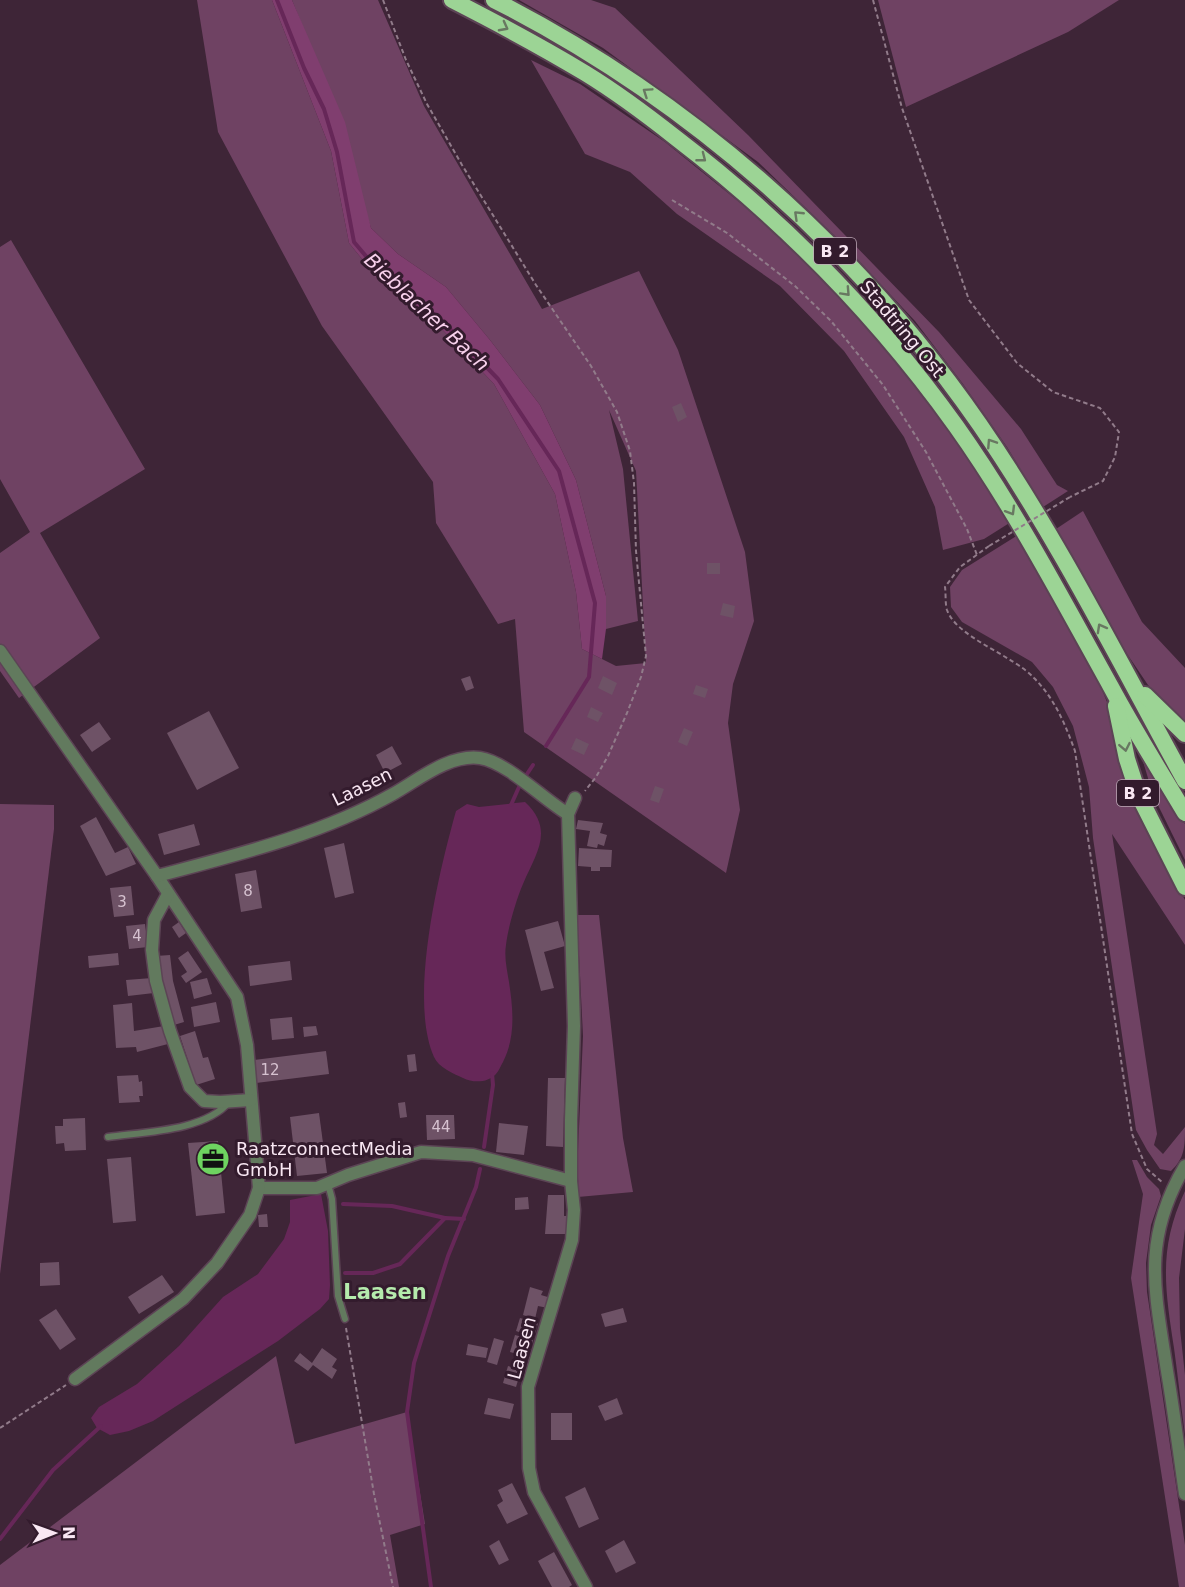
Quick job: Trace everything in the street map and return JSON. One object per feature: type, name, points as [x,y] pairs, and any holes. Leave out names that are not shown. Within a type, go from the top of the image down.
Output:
[{"type":"highway","name":"Stadtring Ost","points":[[452,0],[512,31],[586,74],[651,119],[744,192],[810,253],[880,329],[957,427],[1000,493],[1185,813]]},
{"type":"highway","name":"Stadtring Ost","points":[[494,0],[597,58],[668,106],[780,197],[884,303],[936,365],[986,434],[1055,546],[1185,781]]},
{"type":"highway","name":"B 2","points":[[1130,679],[1185,734]]},
{"type":"highway","name":"B 2","points":[[1113,690],[1127,759],[1138,796],[1185,887]]},
{"type":"street","points":[[0,651],[237,997],[247,1045],[259,1188],[250,1215],[217,1263],[183,1299],[75,1379]]},
{"type":"street","name":"Laasen","points":[[156,876],[248,852],[307,832],[392,795],[446,764],[468,758],[482,758],[496,765],[568,814]]},
{"type":"street","name":"Laasen","points":[[576,798],[568,814],[574,1026],[572,1240],[528,1387],[529,1468],[534,1492],[586,1587]]},
{"type":"street","points":[[168,894],[154,920],[152,950],[156,981],[170,1031],[190,1087],[204,1101],[251,1100]]},
{"type":"street","points":[[259,1188],[317,1188],[422,1152],[473,1155],[571,1181]]},
{"type":"street","points":[[1185,1166],[1172,1189],[1160,1223],[1155,1247],[1155,1293],[1185,1494]]},
{"type":"lane","points":[[108,1137],[196,1122],[210,1117],[230,1101]]},
{"type":"lane","points":[[328,1184],[332,1199],[338,1296],[345,1319]]},
{"type":"path","points":[[383,0],[406,60],[427,104],[536,285],[591,366],[617,412],[630,451],[646,656],[627,713],[608,756],[596,777],[576,798]]},
{"type":"path","points":[[873,0],[902,108],[969,300],[1017,363],[1053,392],[1100,408],[1119,432],[1114,457],[1103,481],[1070,497],[989,546],[960,567],[945,587],[947,611],[964,633],[1000,653],[1034,678],[1061,714],[1076,751],[1132,1134],[1147,1169],[1172,1189]]},
{"type":"path","points":[[672,200],[727,234],[795,286],[831,321],[883,385],[926,452],[967,529],[977,555]]},
{"type":"path","points":[[345,1319],[374,1494],[393,1587]]},
{"type":"path","points":[[0,1428],[75,1379]]},
{"type":"shaded area","points":[[197,0],[272,0],[331,151],[349,243],[375,275],[437,324],[494,384],[555,494],[576,592],[582,649],[616,666],[646,663],[636,471],[609,410],[623,469],[638,621],[606,629],[606,596],[576,480],[540,405],[446,287],[398,254],[371,228],[307,37],[292,0],[378,0],[424,106],[542,309],[639,271],[678,350],[745,552],[754,621],[733,684],[728,723],[740,810],[726,873],[524,732],[515,619],[498,624],[436,523],[433,482],[322,326],[218,132]]},
{"type":"shaded area","points":[[272,0],[292,0],[345,122],[371,228],[398,254],[446,287],[540,405],[576,480],[606,596],[606,629],[602,659],[582,649],[576,592],[555,494],[494,384],[437,324],[375,275],[349,243],[331,151]]},
{"type":"shaded area","points":[[519,0],[591,0],[615,8],[748,135],[939,332],[1021,429],[1057,485],[1068,491],[1043,507],[1007,447],[915,321],[841,242],[758,162],[603,48]]},
{"type":"shaded area","points":[[878,0],[1119,0],[1068,32],[906,107]]},
{"type":"shaded area","points":[[531,60],[580,84],[665,142],[759,218],[813,268],[883,342],[936,409],[1011,522],[984,539],[943,550],[935,507],[904,437],[844,351],[780,286],[677,214],[630,172],[585,154]]},
{"type":"shaded area","points":[[11,240],[145,469],[40,533],[100,638],[19,698],[0,671],[0,553],[30,532],[0,479],[0,247]]},
{"type":"shaded area","points":[[1083,511],[1142,622],[1185,668],[1185,724],[1148,685],[1119,642],[1056,529]]},
{"type":"shaded area","points":[[1018,535],[1095,673],[1107,702],[1117,749],[1137,811],[1185,900],[1185,945],[1112,834],[1157,1134],[1154,1145],[1163,1154],[1185,1127],[1183,1151],[1171,1171],[1160,1169],[1136,1130],[1093,838],[1089,787],[1073,726],[1053,687],[1032,662],[962,622],[951,607],[950,587],[962,570]]},
{"type":"shaded area","points":[[1137,741],[1185,824],[1185,860],[1153,795]]},
{"type":"shaded area","points":[[525,802],[534,812],[541,832],[537,852],[515,906],[506,945],[512,1032],[507,1052],[496,1074],[485,1081],[471,1081],[439,1064],[434,1057],[427,1032],[424,1003],[425,969],[435,900],[456,811],[467,804],[479,807]]},
{"type":"shaded area","points":[[0,804],[54,805],[54,829],[0,1274]]},
{"type":"shaded area","points":[[577,915],[599,915],[623,1138],[633,1192],[578,1197],[583,1036]]},
{"type":"shaded area","points":[[1132,1160],[1137,1160],[1147,1177],[1159,1189],[1161,1196],[1151,1225],[1146,1263],[1147,1292],[1185,1545],[1185,1587],[1179,1587],[1131,1278],[1143,1194]]},
{"type":"shaded area","points":[[1185,1191],[1185,1229],[1179,1278],[1180,1329],[1185,1375],[1185,1435],[1168,1307],[1166,1269],[1171,1231]]},
{"type":"shaded area","points":[[321,1194],[328,1231],[330,1285],[329,1299],[320,1309],[278,1341],[153,1421],[129,1431],[110,1435],[97,1428],[91,1418],[99,1407],[137,1384],[179,1346],[223,1297],[258,1274],[284,1239],[290,1222],[290,1200]]},
{"type":"shaded area","points":[[276,1356],[295,1444],[407,1412],[425,1524],[390,1535],[399,1587],[0,1587],[0,1565]]},
{"type":"building","points":[[681,403],[687,417],[678,422],[672,407]]},
{"type":"building","points":[[707,563],[720,563],[720,574],[707,574]]},
{"type":"building","points":[[723,603],[735,606],[733,618],[720,615]]},
{"type":"building","points":[[470,676],[474,688],[466,691],[461,679]]},
{"type":"building","points":[[603,676],[617,683],[612,695],[598,688]]},
{"type":"building","points":[[696,685],[708,689],[705,698],[693,694]]},
{"type":"building","points":[[591,707],[603,713],[598,722],[587,717]]},
{"type":"building","points":[[209,711],[239,768],[197,790],[167,733]]},
{"type":"building","points":[[99,722],[111,739],[92,752],[80,735]]},
{"type":"building","points":[[684,728],[693,732],[687,746],[678,742]]},
{"type":"building","points":[[576,738],[589,744],[584,755],[571,749]]},
{"type":"building","points":[[392,746],[402,764],[385,773],[376,755]]},
{"type":"building","points":[[655,786],[664,789],[659,803],[650,800]]},
{"type":"building","points":[[96,817],[115,853],[128,847],[136,864],[106,876],[80,826]]},
{"type":"building","points":[[578,820],[603,823],[600,833],[607,835],[604,846],[598,844],[597,848],[587,846],[590,831],[576,829]]},
{"type":"building","points":[[194,824],[200,845],[164,855],[158,834]]},
{"type":"building","points":[[344,843],[354,893],[335,898],[324,848]]},
{"type":"building","points":[[579,848],[612,850],[611,867],[600,867],[600,871],[591,871],[591,867],[578,866]]},
{"type":"building","points":[[256,870],[262,908],[241,912],[235,874]]},
{"type":"building","points":[[131,886],[134,915],[114,917],[110,888]]},
{"type":"building","points":[[558,921],[565,946],[544,952],[554,988],[541,991],[525,930]]},
{"type":"building","points":[[179,922],[186,933],[179,938],[172,927]]},
{"type":"building","points":[[145,924],[148,947],[129,949],[126,926]]},
{"type":"building","points":[[188,951],[202,972],[186,983],[181,976],[187,972],[178,958]]},
{"type":"building","points":[[118,953],[119,965],[89,968],[88,956]]},
{"type":"building","points":[[170,955],[173,981],[184,1022],[174,1025],[156,956]]},
{"type":"building","points":[[290,961],[292,980],[250,986],[248,966]]},
{"type":"building","points":[[152,978],[154,993],[128,996],[126,980]]},
{"type":"building","points":[[207,978],[212,994],[194,999],[190,982]]},
{"type":"building","points":[[216,1002],[220,1022],[194,1027],[191,1007]]},
{"type":"building","points":[[132,1003],[134,1031],[164,1026],[168,1044],[137,1052],[136,1047],[116,1048],[113,1005]]},
{"type":"building","points":[[292,1017],[294,1038],[272,1040],[270,1019]]},
{"type":"building","points":[[316,1026],[318,1035],[304,1037],[303,1027]]},
{"type":"building","points":[[195,1031],[203,1058],[208,1057],[215,1079],[196,1085],[180,1036]]},
{"type":"building","points":[[326,1051],[329,1074],[256,1083],[253,1060]]},
{"type":"building","points":[[415,1054],[417,1071],[409,1072],[407,1055]]},
{"type":"building","points":[[138,1075],[139,1082],[142,1081],[143,1096],[139,1096],[140,1102],[119,1103],[117,1076]]},
{"type":"building","points":[[548,1078],[565,1078],[563,1147],[546,1146]]},
{"type":"building","points":[[405,1102],[407,1117],[400,1118],[398,1103]]},
{"type":"building","points":[[319,1113],[327,1173],[297,1176],[290,1117]]},
{"type":"building","points":[[426,1115],[454,1115],[455,1139],[427,1140]]},
{"type":"building","points":[[85,1118],[86,1150],[65,1151],[64,1143],[56,1144],[55,1126],[63,1126],[63,1119]]},
{"type":"building","points":[[499,1123],[528,1126],[524,1155],[496,1152]]},
{"type":"building","points":[[218,1141],[225,1213],[196,1216],[188,1143]]},
{"type":"building","points":[[131,1157],[136,1221],[113,1223],[107,1159]]},
{"type":"building","points":[[548,1195],[564,1195],[564,1216],[567,1216],[566,1234],[545,1234]]},
{"type":"building","points":[[528,1197],[529,1209],[515,1210],[515,1198]]},
{"type":"building","points":[[267,1214],[268,1227],[259,1227],[258,1215]]},
{"type":"building","points":[[59,1262],[60,1285],[40,1286],[40,1263]]},
{"type":"building","points":[[162,1275],[174,1292],[139,1314],[128,1297]]},
{"type":"building","points":[[530,1287],[543,1291],[541,1295],[551,1298],[548,1308],[538,1306],[535,1319],[523,1315]]},
{"type":"building","points":[[623,1308],[627,1322],[605,1327],[601,1314]]},
{"type":"building","points":[[56,1309],[76,1339],[60,1350],[39,1320]]},
{"type":"building","points":[[520,1318],[538,1323],[534,1337],[516,1331]]},
{"type":"building","points":[[515,1335],[533,1340],[528,1357],[510,1352]]},
{"type":"building","points":[[494,1338],[504,1341],[497,1365],[487,1362]]},
{"type":"building","points":[[468,1344],[488,1348],[486,1358],[466,1355]]},
{"type":"building","points":[[322,1348],[337,1359],[332,1367],[337,1370],[332,1379],[313,1365],[308,1371],[294,1361],[300,1353],[312,1363]]},
{"type":"building","points":[[508,1366],[521,1370],[516,1387],[503,1383]]},
{"type":"building","points":[[488,1398],[514,1404],[510,1419],[484,1414]]},
{"type":"building","points":[[617,1398],[623,1414],[605,1421],[598,1406]]},
{"type":"building","points":[[551,1413],[572,1413],[572,1440],[551,1440]]},
{"type":"building","points":[[512,1483],[528,1514],[507,1524],[497,1505],[503,1501],[498,1490]]},
{"type":"building","points":[[585,1487],[599,1519],[579,1528],[565,1497]]},
{"type":"building","points":[[499,1540],[509,1560],[499,1565],[489,1546]]},
{"type":"building","points":[[624,1540],[636,1563],[616,1573],[605,1551]]},
{"type":"building","points":[[554,1552],[572,1585],[569,1587],[552,1587],[538,1561]]},
{"type":"waterway","name":"Bieblacher Bach","points":[[277,0],[304,68],[324,109],[337,152],[354,242],[376,268],[441,320],[498,379],[559,471],[595,603],[589,677],[546,746]]},
{"type":"waterway","name":"Bieblacher Bach","points":[[525,777],[533,765]]},
{"type":"waterway","name":"Bieblacher Bach","points":[[511,805],[519,787]]},
{"type":"waterway","name":"Bieblacher Bach","points":[[484,1147],[493,1085],[492,1073]]},
{"type":"waterway","name":"Bieblacher Bach","points":[[431,1587],[407,1412],[414,1363],[448,1256],[476,1187],[480,1169]]},
{"type":"waterway","points":[[343,1204],[392,1206],[445,1218]]},
{"type":"waterway","points":[[345,1273],[373,1273],[400,1264],[445,1218],[464,1219]]},
{"type":"waterway","points":[[0,1539],[53,1470],[101,1426]]},
{"type":"place","name":"RaatzconnectMedia GmbH","points":[[213,1159]]},
{"type":"district","name":"Laasen","points":[[385,1292]]}]
